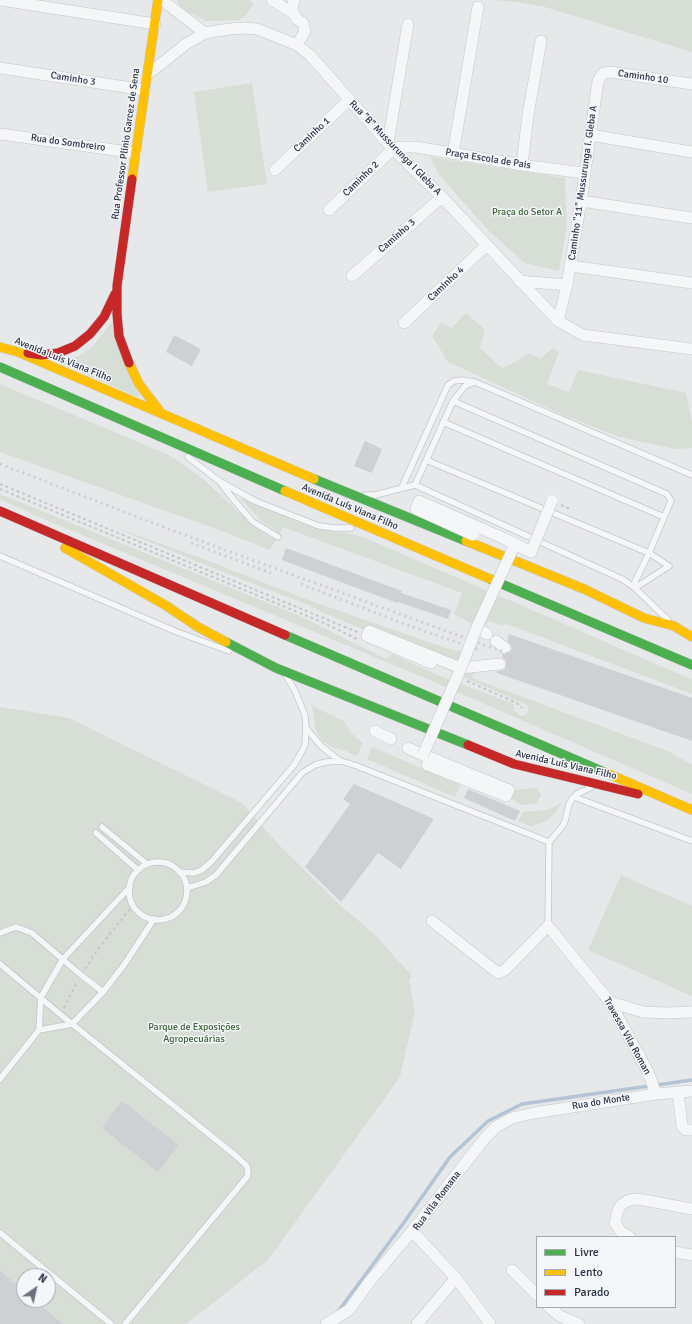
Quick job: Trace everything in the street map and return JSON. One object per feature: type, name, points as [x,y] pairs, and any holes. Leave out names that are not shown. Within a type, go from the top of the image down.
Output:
[{"type":"main road","name":"Rua Professor Plínio Garcez de Sena","points":[[158,0],[117,291],[117,314],[119,336],[127,360],[139,384],[161,413]]},
{"type":"main road","name":"Rua Professor Plínio Garcez de Sena","points":[[18,352],[47,354],[58,353],[75,346],[90,334],[104,317],[117,291]]},
{"type":"main road","name":"Avenida Luís Viana Filho","points":[[0,347],[18,352],[342,491],[584,589],[644,618],[674,626],[692,637]]},
{"type":"main road","name":"Avenida Luís Viana Filho","points":[[0,367],[370,528],[692,665]]},
{"type":"main road","name":"Avenida Luís Viana Filho","points":[[2,512],[165,605],[198,627],[279,670],[514,764],[676,804]]},
{"type":"main road","name":"Avenida Luís Viana Filho","points":[[2,512],[692,810]]},
{"type":"street","points":[[0,0],[154,24]]},
{"type":"street","points":[[162,0],[205,33]]},
{"type":"street","points":[[272,0],[304,22],[305,31],[297,45]]},
{"type":"street","points":[[293,13],[292,10],[294,0]]},
{"type":"street","points":[[453,154],[478,7]]},
{"type":"street","points":[[390,146],[408,24]]},
{"type":"street","name":"Rua \"B\" Mussurunga I Gleba A","points":[[148,74],[186,44],[205,33],[229,29],[256,29],[297,45],[310,55],[390,146],[442,197],[558,321],[583,335],[692,350]]},
{"type":"street","points":[[522,164],[528,115],[541,41]]},
{"type":"street","name":"Caminho 3","points":[[0,68],[145,90]]},
{"type":"street","name":"Caminho 10","points":[[598,81],[604,73],[610,72],[692,84]]},
{"type":"street","name":"Caminho \"11\" Mussurunga I. Gleba A","points":[[558,321],[571,266],[598,81]]},
{"type":"street","name":"Caminho 1","points":[[275,170],[349,100]]},
{"type":"street","name":"Rua do Sombreiro","points":[[0,134],[136,153]]},
{"type":"street","points":[[590,135],[692,152]]},
{"type":"street","name":"Praça Escola de Pais","points":[[390,146],[408,146],[584,173]]},
{"type":"street","name":"Caminho 2","points":[[329,210],[390,146]]},
{"type":"street","name":"Caminho 3","points":[[352,276],[442,197]]},
{"type":"street","points":[[581,201],[692,218]]},
{"type":"street","name":"Caminho 4","points":[[404,323],[487,245]]},
{"type":"street","points":[[571,266],[692,283]]},
{"type":"street","points":[[519,281],[567,285]]},
{"type":"street","points":[[423,508],[474,533],[473,535],[416,509],[419,501],[531,552],[552,501],[556,502]]},
{"type":"street","points":[[425,760],[477,627],[515,544]]},
{"type":"street","points":[[674,626],[692,629]]},
{"type":"street","points":[[477,627],[505,648]]},
{"type":"street","points":[[391,643],[432,660],[431,663],[367,636],[369,631],[461,668],[500,664]]},
{"type":"street","points":[[375,731],[391,739]]},
{"type":"street","points":[[408,748],[425,760],[506,796],[509,790],[434,759],[425,760]]},
{"type":"street","points":[[432,921],[498,973],[505,970],[548,926]]},
{"type":"street","name":"Travessa Vila Roman","points":[[548,926],[610,1002],[649,1075],[655,1090]]},
{"type":"street","points":[[610,1002],[643,1012],[692,1012]]},
{"type":"street","name":"Rua do Monte","points":[[512,1118],[655,1090],[678,1092],[692,1091]]},
{"type":"street","points":[[678,1092],[682,1126],[686,1130],[692,1130]]},
{"type":"street","name":"Rua Vila Romana","points":[[490,1324],[456,1278],[412,1232],[486,1138],[496,1127],[512,1118]]},
{"type":"street","points":[[628,1236],[621,1232],[615,1223],[618,1210],[621,1205],[627,1201],[634,1199],[671,1204],[692,1209]]},
{"type":"street","points":[[326,1324],[349,1310],[370,1281],[412,1232]]},
{"type":"street","points":[[676,1252],[692,1255]]},
{"type":"street","points":[[512,1270],[536,1294]]},
{"type":"street","points":[[417,1324],[456,1278]]},
{"type":"street","points":[[550,1308],[560,1316],[579,1324]]},
{"type":"lane","points":[[402,487],[448,386],[454,381],[462,380],[475,382],[692,475]]},
{"type":"lane","points":[[415,485],[453,401],[465,386],[475,382]]},
{"type":"lane","points":[[453,401],[667,494],[671,501],[634,587]]},
{"type":"lane","points":[[443,422],[664,517]]},
{"type":"lane","points":[[166,439],[219,481],[255,501],[319,526],[336,528],[370,528]]},
{"type":"lane","points":[[426,460],[649,553],[669,566],[634,587]]},
{"type":"lane","points":[[219,481],[232,499],[253,522],[278,537]]},
{"type":"lane","points":[[342,491],[362,496],[375,495],[402,487],[415,485],[622,579],[634,587],[674,626]]},
{"type":"lane","points":[[232,499],[232,495],[238,491]]},
{"type":"lane","points":[[0,556],[176,632],[279,670],[294,689],[305,715],[306,728],[305,745],[294,764],[212,861],[202,870],[194,873],[180,872]]},
{"type":"lane","points":[[306,728],[321,746],[340,761],[374,772],[549,842]]},
{"type":"lane","points":[[187,888],[206,882],[216,875],[302,773],[315,765],[326,762],[340,761]]},
{"type":"lane","points":[[548,926],[549,842],[562,827],[568,804],[574,797],[583,790],[604,785]]},
{"type":"lane","points":[[574,797],[692,841]]},
{"type":"lane","points":[[102,826],[147,864]]},
{"type":"lane","points":[[96,833],[138,870]]},
{"type":"lane","points":[[156,862],[174,866],[180,872],[185,880],[187,895],[184,904],[179,911],[172,916],[163,919],[146,917],[133,905],[130,896],[130,887],[132,878],[138,870],[147,864],[156,862]]},
{"type":"lane","points":[[0,1079],[39,1030],[41,997],[63,959],[130,887]]},
{"type":"lane","points":[[39,1030],[72,1024],[103,992],[124,965],[154,919]]},
{"type":"lane","points":[[0,933],[16,927],[32,933],[103,992]]},
{"type":"lane","points":[[0,964],[72,1024],[235,1154],[247,1166],[247,1177],[125,1324]]},
{"type":"lane","points":[[0,1233],[111,1324]]},
{"type":"path","points":[[0,484],[360,633]]},
{"type":"path","points":[[0,489],[361,640]]},
{"type":"path","points":[[467,681],[517,703],[522,708]]},
{"type":"path","points":[[61,1015],[81,975],[98,949],[133,905]]},
{"type":"green space","points":[[177,0],[249,0],[254,4],[245,16],[239,20],[206,21],[181,8]]},
{"type":"green space","points":[[495,0],[692,0],[692,52],[545,7]]},
{"type":"green space","points":[[252,83],[267,184],[208,192],[194,92]]},
{"type":"green space","name":"Praça do Setor A","points":[[430,157],[565,178],[567,227],[559,271],[525,263],[490,232],[440,176]]},
{"type":"green space","points":[[466,313],[485,330],[480,348],[502,368],[529,353],[541,359],[552,348],[559,352],[547,384],[569,392],[578,370],[686,393],[692,422],[692,448],[675,449],[619,437],[561,414],[448,362],[432,336],[441,322],[451,328]]},
{"type":"green space","points":[[111,323],[140,398],[58,362],[69,360],[81,355],[93,346]]},
{"type":"green space","points":[[0,384],[169,455],[203,479],[256,528],[274,540],[279,533],[261,521],[240,498],[300,523],[326,531],[347,533],[363,537],[555,620],[692,680],[692,694],[507,624],[502,625],[488,621],[483,630],[454,614],[462,593],[283,527],[270,550],[222,531],[0,452]]},
{"type":"green space","points":[[0,494],[300,616],[386,659],[392,654],[440,676],[514,704],[514,710],[520,716],[526,715],[529,710],[527,705],[459,675],[365,630],[306,604],[225,573],[106,524],[214,563],[308,600],[446,648],[471,654],[468,668],[475,671],[472,678],[670,752],[692,765],[692,794],[420,676],[39,517],[0,499]]},
{"type":"green space","points":[[312,706],[344,721],[351,733],[363,743],[357,756],[334,748],[325,743],[319,737],[316,730]]},
{"type":"green space","name":"Parque de Exposições Agropecuárias","points":[[0,707],[69,718],[242,803],[282,848],[339,904],[376,936],[412,976],[409,980],[415,1011],[400,1077],[268,1260],[186,1324],[0,1324]]},
{"type":"green space","points":[[372,747],[460,785],[455,797],[367,759]]},
{"type":"green space","points":[[537,788],[541,795],[536,804],[521,805],[510,797],[512,790]]},
{"type":"green space","points":[[562,803],[555,813],[545,822],[530,826],[518,821],[523,812],[547,810]]},
{"type":"green space","points":[[621,875],[692,906],[692,996],[588,950]]},
{"type":"building","points":[[174,335],[201,349],[192,366],[166,352]]},
{"type":"building","points":[[365,441],[382,449],[372,473],[354,466]]},
{"type":"building","points":[[286,548],[402,591],[401,593],[451,610],[448,619],[398,602],[397,603],[282,560]]},
{"type":"building","points":[[509,634],[692,698],[692,741],[497,673],[497,671],[504,670],[506,666],[506,660],[502,657],[503,654],[508,654],[512,649],[511,645],[507,641]]},
{"type":"building","points":[[354,784],[434,819],[401,869],[378,853],[341,902],[305,867],[350,804],[343,799]]},
{"type":"building","points":[[468,789],[520,811],[515,821],[464,798]]},
{"type":"building","points":[[122,1101],[179,1145],[158,1172],[102,1128]]},
{"type":"building","points":[[0,1271],[16,1284],[16,1308],[44,1308],[63,1324],[0,1324]]},
{"type":"waterway","points":[[337,1313],[450,1157],[488,1121],[522,1104],[692,1080]]},
{"type":"railway","points":[[0,464],[293,575],[692,719]]},
{"type":"railway","points":[[191,543],[271,573]]},
{"type":"railway","points":[[301,584],[415,628],[480,650]]},
{"type":"railway","points":[[585,688],[692,726]]},
{"type":"traffic: fast","points":[[0,367],[285,491]]},
{"type":"traffic: fast","points":[[314,479],[466,541]]},
{"type":"traffic: fast","points":[[490,579],[692,665]]},
{"type":"traffic: fast","points":[[285,635],[604,772]]},
{"type":"traffic: fast","points":[[226,642],[276,668],[468,745]]},
{"type":"traffic: slow","points":[[132,179],[158,0]]},
{"type":"traffic: slow","points":[[0,347],[18,352],[314,479]]},
{"type":"traffic: slow","points":[[129,363],[139,384],[159,410]]},
{"type":"traffic: slow","points":[[285,491],[490,579]]},
{"type":"traffic: slow","points":[[466,541],[584,589],[644,618],[674,626],[692,637]]},
{"type":"traffic: slow","points":[[65,548],[226,642]]},
{"type":"traffic: slow","points":[[604,772],[692,810]]},
{"type":"traffic: jam","points":[[129,363],[119,336],[117,286],[132,179]]},
{"type":"traffic: jam","points":[[28,353],[41,355],[58,353],[75,346],[90,334],[104,317],[115,294]]},
{"type":"traffic: jam","points":[[0,511],[285,635]]},
{"type":"traffic: jam","points":[[468,745],[514,764],[638,794]]}]
